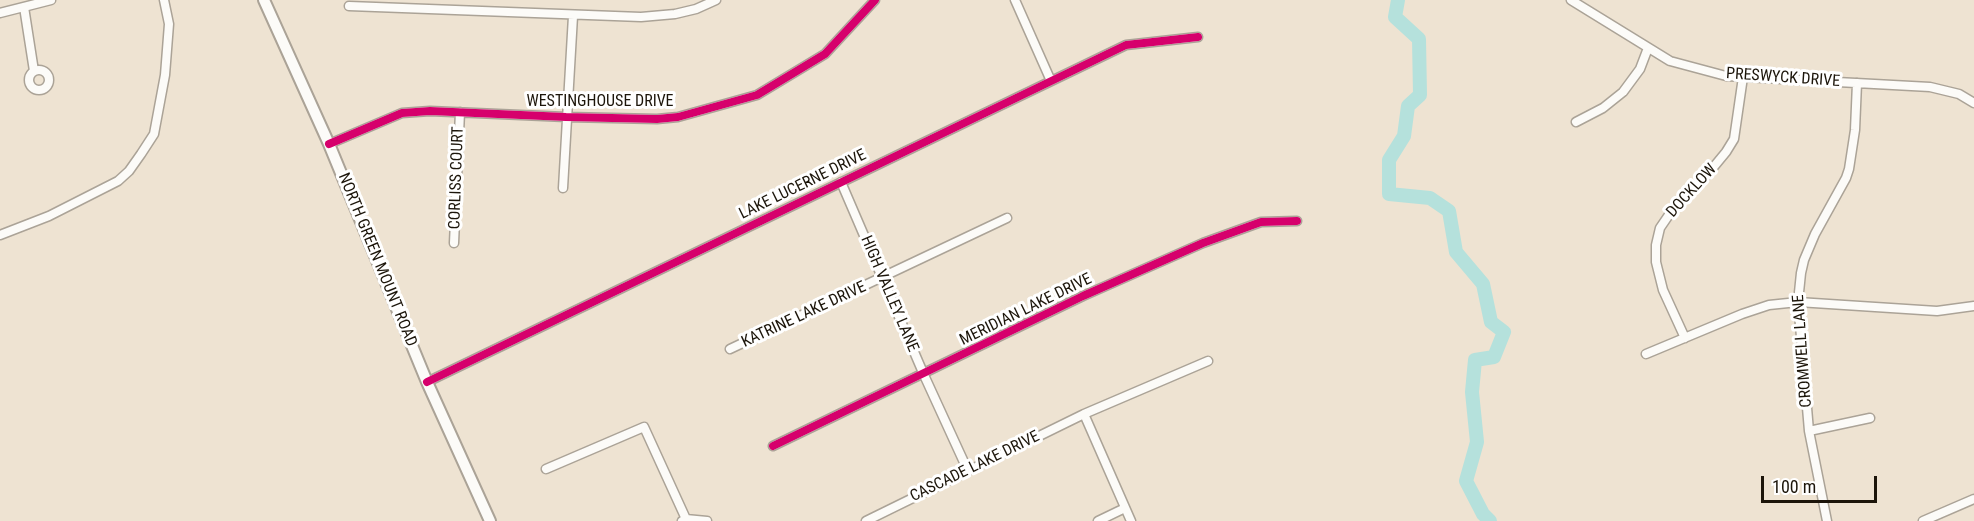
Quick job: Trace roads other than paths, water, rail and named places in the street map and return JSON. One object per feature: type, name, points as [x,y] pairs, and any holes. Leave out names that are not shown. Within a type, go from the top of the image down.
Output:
[{"type":"street","points":[[0,13],[51,0]]},
{"type":"street","points":[[0,235],[49,216],[117,181],[129,171],[141,154],[153,134],[165,75],[170,24],[164,0]]},
{"type":"street","name":"NORTH GREEN MOUNT ROAD","points":[[264,0],[329,144],[427,382],[490,521]]},
{"type":"street","points":[[486,0],[486,10]]},
{"type":"street","points":[[349,6],[641,17],[675,14],[696,9],[716,0]]},
{"type":"street","name":"WESTINGHOUSE DRIVE","points":[[329,144],[402,113],[430,111],[566,117],[657,119],[678,117],[757,95],[825,54],[875,0]]},
{"type":"street","points":[[1015,0],[1051,81]]},
{"type":"street","name":"PRESWYCK DRIVE","points":[[1571,0],[1671,61],[1726,76],[1930,87],[1959,94],[1974,103]]},
{"type":"street","points":[[24,7],[34,71]]},
{"type":"street","points":[[562,188],[573,16]]},
{"type":"street","name":"LAKE LUCERNE DRIVE","points":[[427,382],[1126,45],[1198,37]]},
{"type":"street","points":[[1576,122],[1603,108],[1623,92],[1640,69],[1648,48]]},
{"type":"street","name":"DOCKLOW","points":[[1685,338],[1664,290],[1656,262],[1656,245],[1660,228],[1676,206],[1707,175],[1734,139],[1743,77]]},
{"type":"street","name":"CROMWELL LANE","points":[[1827,521],[1809,431],[1798,302],[1804,260],[1815,234],[1846,178],[1851,161],[1857,83]]},
{"type":"street","name":"CORLISS COURT","points":[[454,243],[460,112]]},
{"type":"street","name":"HIGH VALLEY LANE","points":[[841,182],[968,471]]},
{"type":"street","name":"KATRINE LAKE DRIVE","points":[[730,349],[1007,218]]},
{"type":"street","name":"MERIDIAN LAKE DRIVE","points":[[773,446],[1083,297],[1203,243],[1261,222],[1297,220]]},
{"type":"street","points":[[1646,354],[1769,305],[1798,302],[1937,311],[1974,306]]},
{"type":"street","name":"CASCADE LAKE DRIVE","points":[[866,521],[1084,414],[1208,361]]},
{"type":"street","points":[[1084,414],[1131,521]]},
{"type":"street","points":[[1809,431],[1870,418]]},
{"type":"street","points":[[546,469],[644,427],[684,520],[707,521]]},
{"type":"street","points":[[1923,521],[1974,499]]},
{"type":"street","points":[[1098,521],[1125,508]]},
{"type":"waterway","points":[[1398,0],[1395,17],[1419,39],[1420,95],[1408,106],[1404,136],[1389,160],[1389,194],[1430,198],[1449,211],[1456,252],[1483,284],[1491,322],[1504,332],[1494,357],[1475,360],[1472,392],[1477,442],[1466,481],[1483,514],[1490,521]]}]
